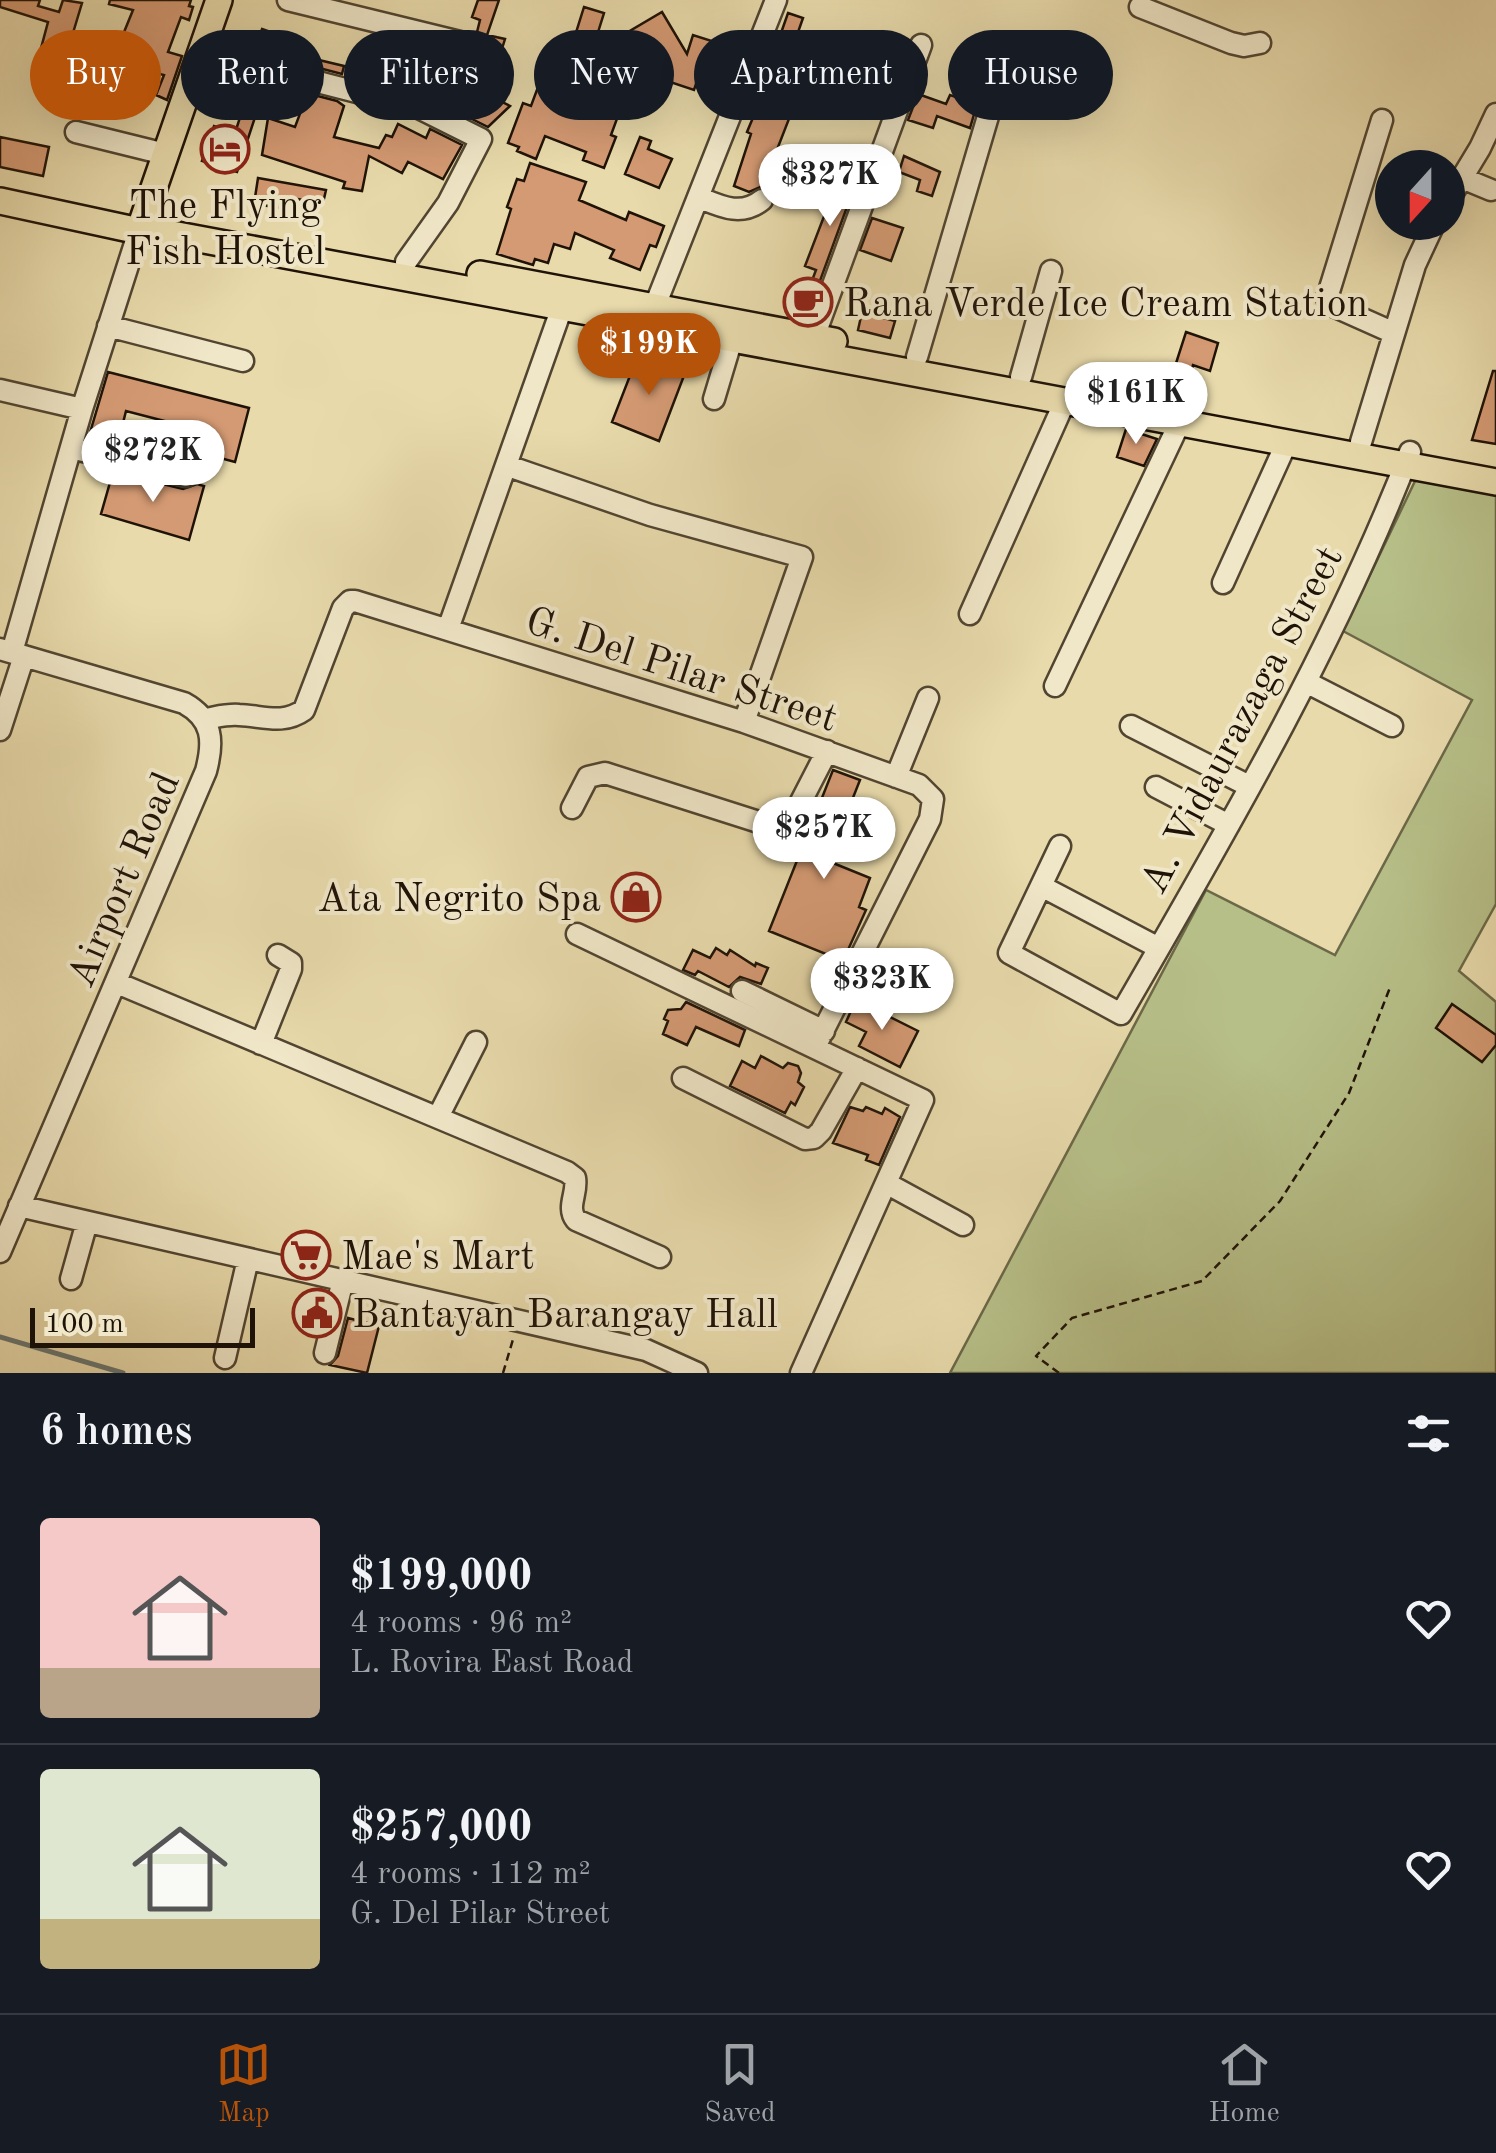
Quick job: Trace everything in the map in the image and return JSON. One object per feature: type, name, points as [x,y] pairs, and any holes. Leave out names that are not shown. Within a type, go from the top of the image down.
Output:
[{"type":"main road","points":[[209,30],[219,0]]},
{"type":"main road","points":[[132,224],[181,110]]},
{"type":"main road","points":[[0,201],[132,224],[175,220],[351,260],[652,315],[814,337],[869,356],[917,357],[1179,424],[1227,424],[1286,444],[1496,468]]},
{"type":"main road","points":[[351,260],[406,262],[565,298]]},
{"type":"main road","points":[[652,315],[732,339],[869,356],[1227,424],[1361,442],[1496,482]]},
{"type":"street","points":[[288,0],[411,30]]},
{"type":"street","points":[[652,315],[773,1]]},
{"type":"street","points":[[1134,2],[1231,42],[1244,46],[1260,43]]},
{"type":"street","points":[[324,83],[419,108],[481,139],[448,203],[406,262]]},
{"type":"street","points":[[1465,172],[1496,114]]},
{"type":"street","points":[[814,337],[894,120]]},
{"type":"street","points":[[917,357],[987,120]]},
{"type":"street","points":[[1382,120],[1328,298],[1329,304],[1394,334]]},
{"type":"street","points":[[76,132],[165,154]]},
{"type":"street","points":[[1465,179],[1491,190]]},
{"type":"street","points":[[698,197],[741,210],[762,200]]},
{"type":"street","points":[[0,730],[12,652],[108,326],[132,224]]},
{"type":"street","points":[[1361,442],[1415,265],[1427,240]]},
{"type":"street","points":[[970,614],[1043,389],[1052,271]]},
{"type":"street","points":[[448,629],[565,298]]},
{"type":"street","points":[[108,326],[243,362]]},
{"type":"street","points":[[714,399],[732,339]]},
{"type":"street","points":[[0,390],[82,408]]},
{"type":"street","points":[[1055,686],[1179,424]]},
{"type":"street","points":[[1223,583],[1286,444]]},
{"type":"street","points":[[71,448],[186,476]]},
{"type":"street","name":"A. Vidaurazaga Street","points":[[1041,886],[1009,953],[1121,1014],[1306,682],[1408,458]]},
{"type":"street","points":[[508,466],[650,516],[802,557],[744,722]]},
{"type":"street","name":"G. Del Pilar Street","points":[[205,719],[239,715],[279,720],[294,718],[304,710],[343,608],[350,601],[744,722],[928,791],[933,809],[820,1039]]},
{"type":"street","points":[[12,652],[171,698],[195,709],[205,719]]},
{"type":"street","points":[[1306,682],[1392,726]]},
{"type":"street","points":[[896,776],[928,698]]},
{"type":"street","name":"Airport Road","points":[[0,1252],[206,771],[212,742],[205,719]]},
{"type":"street","points":[[1131,726],[1250,786]]},
{"type":"street","points":[[572,808],[588,777],[605,774],[765,824],[784,826],[827,751]]},
{"type":"street","points":[[1156,787],[1229,825]]},
{"type":"street","points":[[1060,846],[1041,886],[1159,948]]},
{"type":"street","points":[[577,934],[820,1039]]},
{"type":"street","points":[[262,1044],[291,969],[291,963],[278,954]]},
{"type":"street","points":[[116,984],[567,1172],[575,1178],[571,1207],[576,1220],[660,1257]]},
{"type":"street","points":[[742,991],[820,1039],[858,1068],[923,1100],[800,1373]]},
{"type":"street","points":[[438,1117],[476,1042]]},
{"type":"street","points":[[682,1078],[805,1139],[814,1138],[822,1130],[858,1068]]},
{"type":"street","points":[[886,1183],[964,1225]]},
{"type":"street","points":[[20,1206],[646,1350],[697,1373]]},
{"type":"street","points":[[71,1279],[88,1222]]},
{"type":"street","points":[[225,1358],[248,1259]]},
{"type":"street","points":[[325,1353],[343,1280]]},
{"type":"path","points":[[1060,1373],[1036,1356],[1072,1318],[1202,1281],[1280,1201],[1349,1092],[1391,985]]},
{"type":"path","points":[[503,1373],[519,1321]]},
{"type":"green space","points":[[1417,477],[1496,492],[1496,904],[1459,971],[1496,1002],[1496,1373],[950,1373],[1206,890],[1335,955],[1472,700],[1343,631]]},
{"type":"building","points":[[0,0],[40,0],[38,6],[59,12],[63,0],[82,3],[74,30],[46,30],[48,22],[0,7]]},
{"type":"building","points":[[110,0],[191,0],[189,20],[181,17],[168,52],[181,59],[167,100],[161,97],[164,75],[161,30],[125,30],[133,10],[109,4]]},
{"type":"building","points":[[478,0],[499,0],[489,30],[478,30],[480,20],[472,17]]},
{"type":"building","points":[[584,7],[604,13],[599,30],[577,30]]},
{"type":"building","points":[[662,12],[673,30],[631,30]]},
{"type":"building","points":[[788,13],[803,18],[799,30],[782,30]]},
{"type":"building","points":[[674,32],[687,54],[694,35],[694,90],[674,83]]},
{"type":"building","points":[[324,61],[344,66],[342,74],[324,69]]},
{"type":"building","points":[[324,98],[344,106],[334,137],[379,148],[386,135],[392,137],[398,124],[426,138],[430,129],[462,145],[443,179],[408,162],[402,173],[369,156],[362,191],[343,188],[345,182],[262,155],[268,120],[295,127],[298,120],[324,120]]},
{"type":"building","points":[[534,98],[534,120],[616,120],[611,135],[616,137],[604,168],[583,160],[586,152],[545,136],[536,159],[517,151],[519,147],[508,143],[523,103],[531,106]]},
{"type":"building","points":[[928,98],[946,104],[948,100],[948,120],[937,116],[933,128],[908,120],[928,120]]},
{"type":"building","name":"The Flying Fish Hostel","points":[[239,120],[254,120],[237,172],[202,161],[214,126],[235,133]]},
{"type":"building","points":[[474,120],[495,120],[488,127]]},
{"type":"building","points":[[752,120],[789,120],[778,147],[814,163],[800,195],[765,179],[763,186],[749,192],[734,186],[751,134],[747,132]]},
{"type":"building","points":[[948,120],[972,120],[970,128]]},
{"type":"building","points":[[0,137],[49,147],[43,176],[0,167]]},
{"type":"building","points":[[640,137],[651,141],[648,149],[672,159],[659,188],[625,174]]},
{"type":"building","points":[[904,156],[940,172],[932,196],[917,191],[920,180],[899,172]]},
{"type":"building","points":[[846,159],[862,166],[806,319],[798,318],[816,270],[805,266]]},
{"type":"building","points":[[530,163],[586,182],[579,200],[626,220],[629,212],[664,226],[656,247],[650,245],[640,270],[610,258],[614,250],[575,233],[570,249],[554,244],[548,263],[535,259],[533,265],[497,254],[517,179],[524,181]]},
{"type":"building","points":[[258,178],[326,190],[323,203],[284,197],[282,208],[254,204]]},
{"type":"building","points":[[872,218],[903,228],[891,261],[860,250]]},
{"type":"building","points":[[862,312],[895,321],[890,338],[858,330]]},
{"type":"building","points":[[1186,332],[1218,343],[1210,371],[1193,365],[1185,390],[1169,385]]},
{"type":"building","points":[[638,355],[685,373],[659,441],[612,422]]},
{"type":"building","points":[[1496,371],[1496,444],[1472,440]]},
{"type":"building","points":[[108,372],[249,408],[235,462],[194,451],[199,430],[126,411],[118,443],[89,436]]},
{"type":"building","points":[[1126,429],[1157,439],[1144,466],[1117,457]]},
{"type":"building","points":[[113,472],[183,489],[204,486],[189,540],[101,514]]},
{"type":"building","points":[[833,770],[860,780],[828,861],[870,878],[859,907],[866,910],[843,961],[769,931]]},
{"type":"building","points":[[716,948],[727,955],[730,950],[755,966],[756,963],[768,968],[761,984],[740,977],[729,987],[698,971],[695,975],[683,970],[693,950],[710,958]]},
{"type":"building","points":[[856,1000],[918,1031],[900,1067],[859,1046],[866,1032],[846,1022]]},
{"type":"building","points":[[686,1002],[745,1030],[739,1046],[696,1027],[687,1045],[663,1034],[668,1010],[681,1009]]},
{"type":"building","points":[[1452,1004],[1496,1035],[1496,1045],[1482,1062],[1436,1028]]},
{"type":"building","points":[[761,1056],[783,1068],[788,1063],[798,1066],[801,1073],[798,1082],[804,1087],[795,1105],[791,1102],[785,1113],[730,1086],[742,1061],[755,1068]]},
{"type":"building","points":[[850,1107],[863,1111],[866,1107],[882,1114],[885,1108],[900,1117],[879,1165],[866,1160],[868,1155],[833,1143]]},
{"type":"building","points":[[348,1318],[379,1326],[367,1373],[330,1365],[338,1356]]},
{"type":"waterway","points":[[0,1337],[123,1373]]},
{"type":"place","name":"The Flying Fish Hostel","points":[[225,149]]},
{"type":"place","name":"Rana Verde Ice Cream Station","points":[[808,302]]},
{"type":"place","name":"Ata Negrito Spa","points":[[636,897]]},
{"type":"place","name":"Mae's Mart","points":[[306,1255]]},
{"type":"place","name":"Bantayan Barangay Hall","points":[[317,1313]]}]
